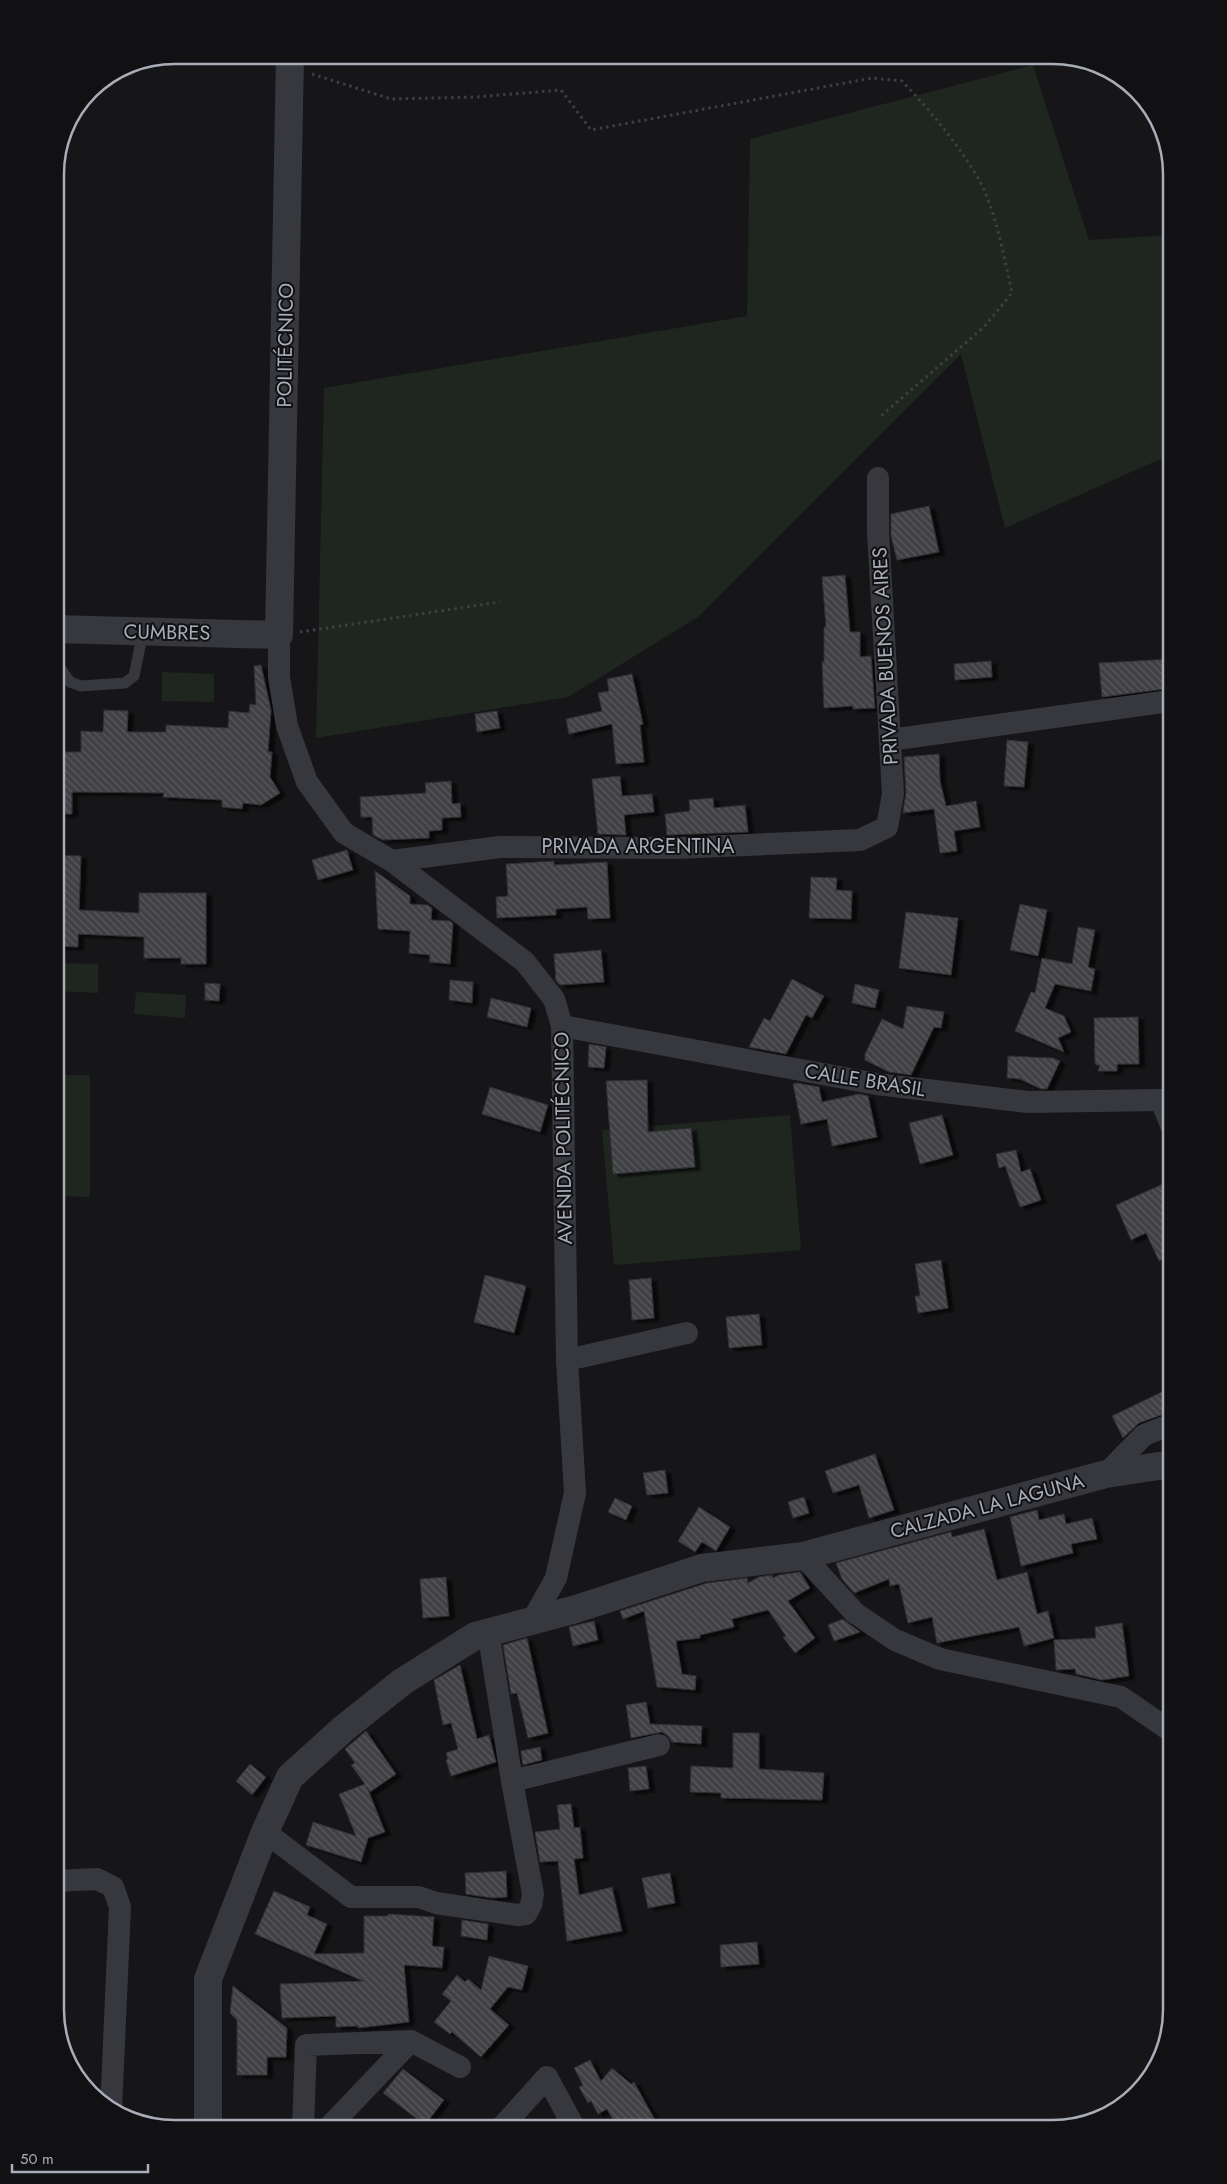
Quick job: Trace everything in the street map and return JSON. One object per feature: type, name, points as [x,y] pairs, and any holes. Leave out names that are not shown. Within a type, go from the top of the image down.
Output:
[{"type":"street","name":"POLITÉCNICO","points":[[279,635],[290,64]]},
{"type":"street","name":"PRIVADA BUENOS AIRES","points":[[878,478],[878,532],[893,794],[887,828],[883,830]]},
{"type":"street","name":"CUMBRES","points":[[64,630],[279,635]]},
{"type":"street","name":"AVENIDA POLITÉCNICO","points":[[279,635],[279,678],[287,726],[306,782],[344,833],[392,861],[526,962],[554,999],[562,1026],[567,1360],[575,1493],[556,1578],[532,1621]]},
{"type":"street","points":[[890,740],[1163,702]]},
{"type":"street","name":"PRIVADA ARGENTINA","points":[[392,861],[500,847],[675,848],[819,843],[860,840],[883,830]]},
{"type":"street","name":"CALLE BRASIL","points":[[562,1026],[878,1084],[1028,1102],[1163,1101]]},
{"type":"street","points":[[567,1360],[687,1334]]},
{"type":"street","points":[[1106,1474],[1144,1435],[1163,1428]]},
{"type":"street","name":"CALZADA LA LAGUNA","points":[[208,2120],[208,1979],[265,1832],[290,1777],[343,1729],[402,1682],[474,1636],[576,1609],[702,1568],[803,1556],[1106,1474],[1163,1465]]},
{"type":"street","points":[[803,1556],[855,1614],[895,1640],[940,1659],[1121,1697],[1163,1726]]},
{"type":"street","points":[[265,1832],[351,1897],[419,1897],[436,1903],[518,1915],[526,1914],[531,1905],[533,1894],[512,1781],[488,1631]]},
{"type":"street","points":[[512,1781],[659,1745]]},
{"type":"street","points":[[64,1880],[98,1879],[113,1887],[120,1907],[111,2101]]},
{"type":"street","points":[[303,2120],[306,2046],[411,2041],[460,2067]]},
{"type":"street","points":[[336,2120],[411,2041]]},
{"type":"street","points":[[508,2120],[547,2077],[570,2120]]},
{"type":"lane","points":[[64,674],[70,682],[81,686],[125,683],[134,676],[143,632]]},
{"type":"path","points":[[298,64],[391,99],[476,98],[561,90],[590,130],[872,78],[902,81],[944,126],[979,180],[999,234],[1012,293],[984,327],[881,416]]},
{"type":"path","points":[[279,635],[500,602]]},
{"type":"shaded area","points":[[1033,65],[1089,240],[1163,236],[1163,458],[1005,528],[961,354],[698,617],[568,697],[316,738],[324,388],[747,316],[750,139]]},
{"type":"shaded area","points":[[162,672],[214,674],[214,702],[162,701]]},
{"type":"shaded area","points":[[64,963],[98,964],[98,993],[64,991]]},
{"type":"shaded area","points":[[136,992],[186,995],[185,1018],[134,1014]]},
{"type":"shaded area","points":[[64,1075],[90,1075],[90,1197],[64,1196]]},
{"type":"shaded area","points":[[790,1115],[801,1250],[614,1265],[602,1130]]},
{"type":"building","points":[[929,506],[939,552],[897,560],[891,536],[891,514]]},
{"type":"building","points":[[845,575],[850,632],[860,632],[860,657],[871,656],[875,708],[853,709],[853,706],[824,708],[822,662],[824,662],[824,627],[826,627],[822,577]]},
{"type":"building","points":[[1163,659],[1163,689],[1102,697],[1099,663]]},
{"type":"building","points":[[991,661],[992,677],[955,680],[954,664]]},
{"type":"building","points":[[261,665],[271,710],[268,752],[272,752],[270,777],[280,793],[261,805],[243,803],[242,809],[222,807],[222,800],[163,797],[164,793],[72,792],[72,814],[64,814],[64,752],[81,752],[81,731],[103,732],[104,710],[128,711],[127,732],[166,732],[166,725],[228,728],[229,711],[249,713],[250,704],[256,705],[254,666]]},
{"type":"building","points":[[632,674],[643,724],[640,725],[644,762],[616,764],[612,724],[569,734],[566,719],[602,711],[598,693],[609,691],[607,679]]},
{"type":"building","points":[[497,711],[500,728],[477,732],[475,714]]},
{"type":"building","points":[[1007,740],[1028,742],[1024,787],[1004,786]]},
{"type":"building","points":[[939,754],[940,781],[946,806],[976,801],[980,827],[954,831],[957,851],[940,853],[934,809],[903,813],[906,793],[904,757]]},
{"type":"building","points":[[620,776],[622,796],[652,794],[654,812],[624,815],[626,835],[598,834],[592,779]]},
{"type":"building","points":[[451,781],[452,804],[460,803],[461,817],[442,818],[442,830],[429,831],[429,838],[383,840],[373,835],[372,817],[361,817],[360,797],[426,793],[425,783]]},
{"type":"building","points":[[713,798],[714,808],[745,805],[748,832],[667,835],[665,814],[690,811],[689,800]]},
{"type":"building","points":[[347,850],[353,870],[318,880],[312,860]]},
{"type":"building","points":[[64,855],[81,856],[79,910],[139,913],[139,893],[206,893],[206,964],[181,964],[181,958],[144,958],[144,937],[78,934],[78,947],[64,946]]},
{"type":"building","points":[[554,861],[554,865],[607,862],[610,918],[588,919],[587,907],[556,909],[556,915],[497,918],[496,897],[508,896],[506,864]]},
{"type":"building","points":[[375,871],[410,896],[410,904],[428,905],[432,908],[431,920],[450,921],[453,924],[450,964],[429,962],[430,955],[409,953],[410,931],[378,929]]},
{"type":"building","points":[[811,877],[837,878],[836,890],[852,891],[851,919],[809,918]]},
{"type":"building","points":[[1020,904],[1047,910],[1038,956],[1010,950]]},
{"type":"building","points":[[906,912],[958,918],[951,975],[899,968]]},
{"type":"building","points":[[1078,927],[1095,930],[1088,967],[1095,969],[1091,991],[1055,984],[1045,1008],[1064,1016],[1071,1032],[1058,1038],[1064,1052],[1015,1031],[1031,992],[1035,993],[1042,958],[1072,964]]},
{"type":"building","points":[[601,950],[604,982],[560,985],[556,981],[554,954]]},
{"type":"building","points":[[792,979],[824,996],[812,1018],[806,1015],[786,1054],[749,1047],[764,1018],[770,1021]]},
{"type":"building","points":[[450,980],[473,982],[472,1003],[449,1000]]},
{"type":"building","points":[[205,983],[220,984],[219,1001],[205,1000]]},
{"type":"building","points":[[855,984],[879,990],[875,1008],[852,1003]]},
{"type":"building","points":[[491,998],[531,1008],[527,1027],[487,1017]]},
{"type":"building","points":[[907,1006],[944,1012],[941,1028],[934,1027],[911,1075],[889,1072],[865,1060],[865,1054],[882,1019],[903,1029]]},
{"type":"building","points":[[1138,1017],[1139,1064],[1117,1064],[1117,1071],[1098,1071],[1100,1066],[1095,1064],[1094,1018]]},
{"type":"building","points":[[589,1044],[606,1047],[604,1068],[588,1067]]},
{"type":"building","points":[[1008,1056],[1052,1058],[1060,1061],[1047,1089],[1041,1089],[1020,1079],[1007,1078]]},
{"type":"building","points":[[647,1080],[648,1132],[691,1128],[695,1167],[613,1174],[606,1081]]},
{"type":"building","points":[[793,1084],[819,1087],[822,1102],[859,1094],[868,1096],[877,1137],[832,1146],[827,1119],[801,1124]]},
{"type":"building","points":[[490,1087],[548,1105],[540,1132],[482,1114]]},
{"type":"building","points":[[942,1115],[953,1155],[920,1164],[909,1123]]},
{"type":"building","points":[[1016,1150],[1021,1172],[1030,1169],[1041,1200],[1020,1207],[1005,1166],[999,1168],[996,1154]]},
{"type":"building","points":[[1163,1184],[1163,1259],[1159,1261],[1146,1233],[1131,1240],[1116,1205]]},
{"type":"building","points":[[941,1260],[948,1308],[918,1313],[915,1296],[920,1296],[915,1264]]},
{"type":"building","points":[[485,1275],[526,1286],[514,1333],[474,1322]]},
{"type":"building","points":[[651,1278],[654,1318],[632,1320],[629,1280]]},
{"type":"building","points":[[759,1314],[762,1345],[729,1348],[726,1317]]},
{"type":"building","points":[[1163,1391],[1163,1414],[1139,1423],[1123,1438],[1112,1416]]},
{"type":"building","points":[[875,1454],[894,1510],[869,1518],[859,1485],[833,1493],[825,1471]]},
{"type":"building","points":[[665,1470],[668,1493],[647,1495],[643,1473]]},
{"type":"building","points":[[804,1497],[809,1513],[793,1518],[788,1502]]},
{"type":"building","points":[[615,1498],[632,1506],[626,1520],[608,1512]]},
{"type":"building","points":[[699,1507],[730,1527],[716,1551],[702,1542],[695,1552],[678,1541]]},
{"type":"building","points":[[1037,1510],[1039,1520],[1064,1514],[1066,1524],[1092,1518],[1097,1539],[1071,1544],[1073,1553],[1021,1566],[1010,1517]]},
{"type":"building","points":[[984,1529],[997,1580],[1027,1572],[1037,1614],[1048,1611],[1054,1638],[1024,1646],[1019,1627],[937,1643],[932,1617],[908,1623],[899,1584],[890,1586],[889,1579],[854,1593],[842,1579],[836,1563],[951,1532],[952,1537]]},
{"type":"building","points":[[800,1572],[810,1588],[788,1601],[815,1638],[795,1653],[783,1637],[786,1636],[768,1610],[732,1619],[734,1627],[700,1635],[700,1638],[676,1641],[682,1674],[696,1676],[695,1690],[657,1687],[644,1611],[623,1619],[620,1611],[707,1583],[747,1578],[748,1583],[759,1577],[772,1575],[773,1578],[779,1575]]},
{"type":"building","points":[[446,1577],[449,1616],[423,1618],[420,1579]]},
{"type":"building","points":[[843,1619],[860,1632],[834,1641],[828,1625]]},
{"type":"building","points":[[594,1621],[598,1640],[573,1646],[569,1627]]},
{"type":"building","points":[[1122,1623],[1129,1676],[1102,1680],[1076,1674],[1075,1669],[1056,1670],[1054,1640],[1096,1638],[1095,1627]]},
{"type":"building","points":[[527,1638],[548,1733],[528,1738],[517,1693],[511,1694],[503,1645]]},
{"type":"building","points":[[460,1665],[477,1739],[489,1735],[496,1762],[451,1776],[446,1753],[458,1749],[451,1723],[443,1725],[434,1680]]},
{"type":"building","points":[[646,1702],[650,1724],[702,1726],[701,1744],[672,1742],[662,1732],[631,1738],[626,1705]]},
{"type":"building","points":[[366,1731],[396,1774],[370,1792],[367,1787],[385,1832],[368,1838],[361,1862],[306,1845],[313,1822],[356,1836],[339,1794],[365,1784],[351,1765],[355,1763],[345,1749]]},
{"type":"building","points":[[733,1733],[759,1733],[759,1769],[824,1773],[822,1800],[721,1798],[721,1793],[690,1792],[691,1766],[733,1768]]},
{"type":"building","points":[[540,1747],[542,1760],[523,1765],[521,1751]]},
{"type":"building","points":[[250,1764],[266,1777],[252,1795],[236,1781]]},
{"type":"building","points":[[646,1766],[649,1789],[630,1791],[628,1768]]},
{"type":"building","points":[[571,1804],[574,1828],[580,1827],[583,1858],[574,1859],[579,1895],[612,1887],[622,1931],[567,1941],[558,1861],[540,1862],[535,1832],[560,1829],[557,1805]]},
{"type":"building","points":[[506,1871],[507,1897],[492,1898],[466,1894],[465,1873]]},
{"type":"building","points":[[670,1873],[675,1903],[648,1908],[642,1878]]},
{"type":"building","points":[[274,1891],[310,1907],[307,1915],[327,1924],[314,1954],[364,1953],[364,1916],[388,1916],[388,1914],[434,1917],[432,1946],[444,1947],[442,1968],[404,1965],[409,2022],[358,2028],[358,2026],[336,2027],[336,2016],[282,2018],[280,1984],[363,1981],[255,1934]]},
{"type":"building","points":[[462,1920],[488,1924],[487,1940],[461,1936]]},
{"type":"building","points":[[757,1942],[759,1964],[721,1967],[720,1945]]},
{"type":"building","points":[[489,1956],[528,1966],[522,1990],[508,1987],[490,2009],[509,2025],[481,2057],[452,2032],[450,2034],[434,2022],[451,2001],[442,1994],[457,1975],[465,1982],[468,1979],[481,1990]]},
{"type":"building","points":[[233,1986],[287,2028],[286,2057],[267,2057],[267,2075],[237,2075],[237,2020],[230,2013]]},
{"type":"building","points":[[590,2060],[601,2081],[612,2068],[631,2084],[634,2082],[655,2120],[613,2120],[607,2109],[598,2114],[591,2101],[588,2103],[579,2087],[583,2085],[574,2068]]},
{"type":"building","points":[[403,2069],[444,2100],[429,2120],[418,2120],[383,2093]]}]
